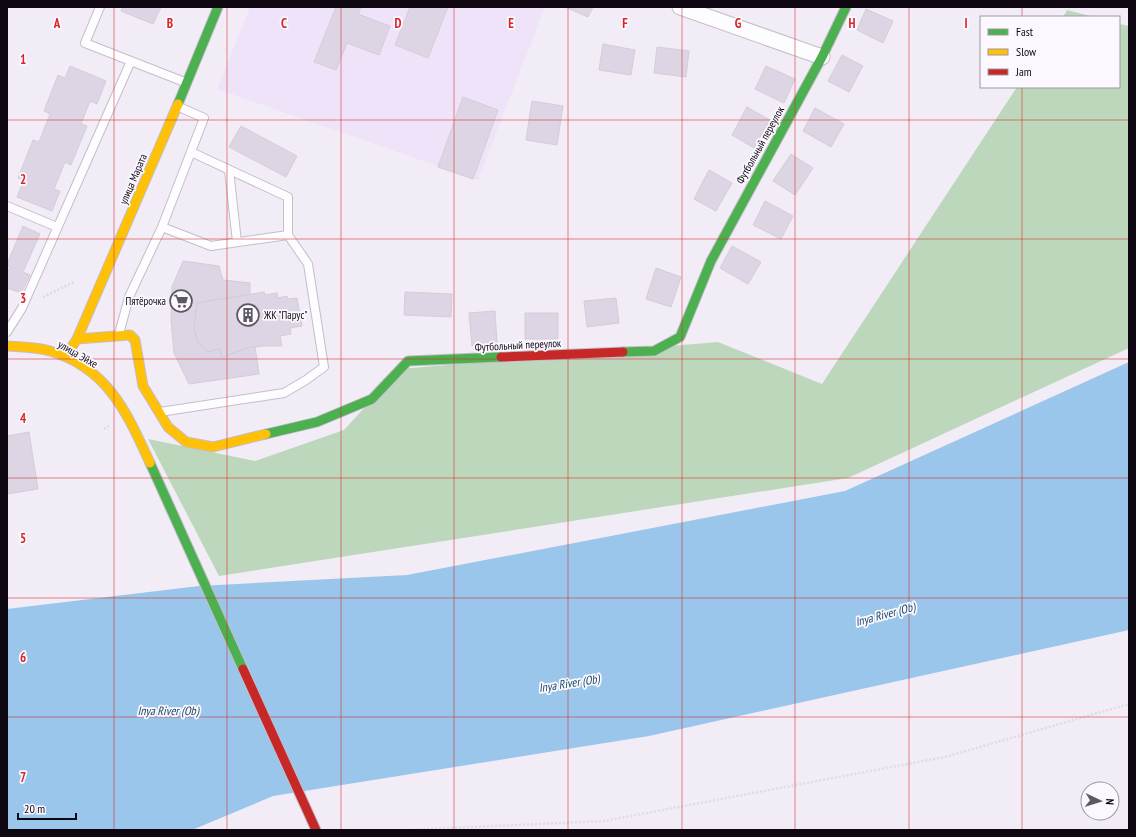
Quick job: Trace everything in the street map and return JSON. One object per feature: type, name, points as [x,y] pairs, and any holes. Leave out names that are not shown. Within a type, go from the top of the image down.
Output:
[{"type":"street","name":"улица Марата","points":[[64,357],[78,339],[218,7]]},
{"type":"street","points":[[680,7],[822,56]]},
{"type":"street","name":"Футбольный переулок","points":[[78,339],[130,335],[135,340],[143,386],[168,426],[186,442],[213,447],[317,422],[372,399],[408,361],[654,350],[680,337],[710,261],[822,56],[846,7]]},
{"type":"street","name":"улица Эйхе","points":[[7,346],[32,347],[49,351],[64,357],[89,371],[112,392],[135,430],[316,830]]},
{"type":"lane","points":[[100,7],[85,44],[187,83]]},
{"type":"lane","points":[[7,332],[22,308],[131,61]]},
{"type":"lane","points":[[119,335],[129,297],[162,227],[204,118],[177,106]]},
{"type":"lane","points":[[159,412],[284,393],[324,367],[308,264],[288,235],[288,197],[191,152]]},
{"type":"lane","points":[[229,170],[237,242]]},
{"type":"lane","points":[[7,206],[57,227]]},
{"type":"lane","points":[[162,227],[211,246],[288,235]]},
{"type":"path","points":[[407,830],[604,820],[944,757],[1129,704]]},
{"type":"shaded area","points":[[250,7],[545,7],[478,180],[217,89]]},
{"type":"green space","points":[[1067,10],[1090,16],[1064,16]]},
{"type":"green space","points":[[1120,24],[1129,26],[1129,348],[848,478],[219,576],[148,439],[255,461],[344,430],[400,369],[718,342],[822,384],[1016,88],[1120,88]]},
{"type":"water","name":"Inya River (Ob)","points":[[1129,362],[1129,630],[649,736],[273,796],[192,830],[7,830],[7,609],[199,586],[407,575],[845,491]]},
{"type":"building","points":[[123,7],[161,7],[153,24],[121,11]]},
{"type":"building","points":[[336,7],[361,7],[358,14],[390,26],[379,55],[347,43],[336,70],[314,62]]},
{"type":"building","points":[[410,7],[448,7],[428,58],[395,45]]},
{"type":"building","points":[[565,7],[593,7],[588,17]]},
{"type":"building","points":[[866,9],[893,21],[883,43],[857,30]]},
{"type":"building","points":[[603,44],[635,50],[631,75],[599,70]]},
{"type":"building","points":[[657,47],[689,51],[686,77],[654,73]]},
{"type":"building","points":[[842,55],[863,66],[849,92],[828,81]]},
{"type":"building","points":[[70,66],[106,81],[97,104],[90,101],[81,124],[87,126],[71,165],[65,162],[54,189],[60,191],[52,211],[17,197],[24,180],[18,178],[33,140],[39,142],[50,114],[44,111],[58,75],[65,78]]},
{"type":"building","points":[[766,66],[795,79],[784,103],[755,89]]},
{"type":"building","points":[[463,97],[498,110],[473,179],[438,167]]},
{"type":"building","points":[[532,101],[563,106],[557,145],[526,140]]},
{"type":"building","points":[[747,107],[770,120],[754,148],[732,135]]},
{"type":"building","points":[[815,108],[844,124],[831,147],[803,131]]},
{"type":"building","points":[[241,126],[297,156],[286,177],[229,147]]},
{"type":"building","points":[[791,154],[813,168],[795,195],[773,181]]},
{"type":"building","points":[[709,170],[732,183],[716,211],[694,199]]},
{"type":"building","points":[[765,201],[793,216],[781,239],[753,225]]},
{"type":"building","points":[[23,226],[40,234],[23,272],[30,275],[21,293],[7,288],[7,274],[10,267],[7,266],[7,264]]},
{"type":"building","points":[[732,246],[761,262],[748,284],[720,268]]},
{"type":"building","points":[[183,261],[219,266],[223,280],[250,283],[250,294],[197,303],[194,328],[197,341],[207,352],[220,349],[222,358],[247,348],[255,347],[259,374],[189,384],[174,353],[171,320],[172,287]]},
{"type":"building","points":[[656,268],[681,277],[671,307],[646,299]]},
{"type":"building","name":"ЖК \"Парус\"","points":[[264,292],[265,295],[277,293],[278,298],[287,296],[288,299],[297,298],[302,326],[290,328],[291,334],[280,336],[282,346],[247,348],[222,358],[220,349],[207,352],[197,341],[194,328],[197,303]]},
{"type":"building","points":[[405,292],[452,294],[451,317],[404,315]]},
{"type":"building","points":[[616,298],[619,323],[587,327],[584,301]]},
{"type":"building","points":[[495,311],[497,344],[472,346],[469,313]]},
{"type":"building","points":[[525,313],[558,313],[558,339],[525,339]]},
{"type":"building","points":[[29,432],[38,489],[7,494],[7,436]]},
{"type":"traffic: fast","points":[[178,104],[218,7]]},
{"type":"traffic: fast","points":[[623,352],[654,351],[680,337],[711,261],[822,57],[846,7]]},
{"type":"traffic: fast","points":[[266,434],[317,422],[372,399],[408,361],[501,357]]},
{"type":"traffic: fast","points":[[150,463],[243,669]]},
{"type":"traffic: slow","points":[[71,348],[77,339],[178,104]]},
{"type":"traffic: slow","points":[[77,339],[130,335],[135,340],[143,386],[168,427],[186,442],[213,447],[266,434]]},
{"type":"traffic: slow","points":[[7,346],[50,351],[70,359],[87,369],[101,381],[124,410],[150,463]]},
{"type":"traffic: jam","points":[[501,357],[623,352]]},
{"type":"traffic: jam","points":[[243,669],[316,830]]},
{"type":"place","name":"Пятёрочка","points":[[181,301]]},
{"type":"place","name":"ЖК \"Парус\"","points":[[248,315]]}]
